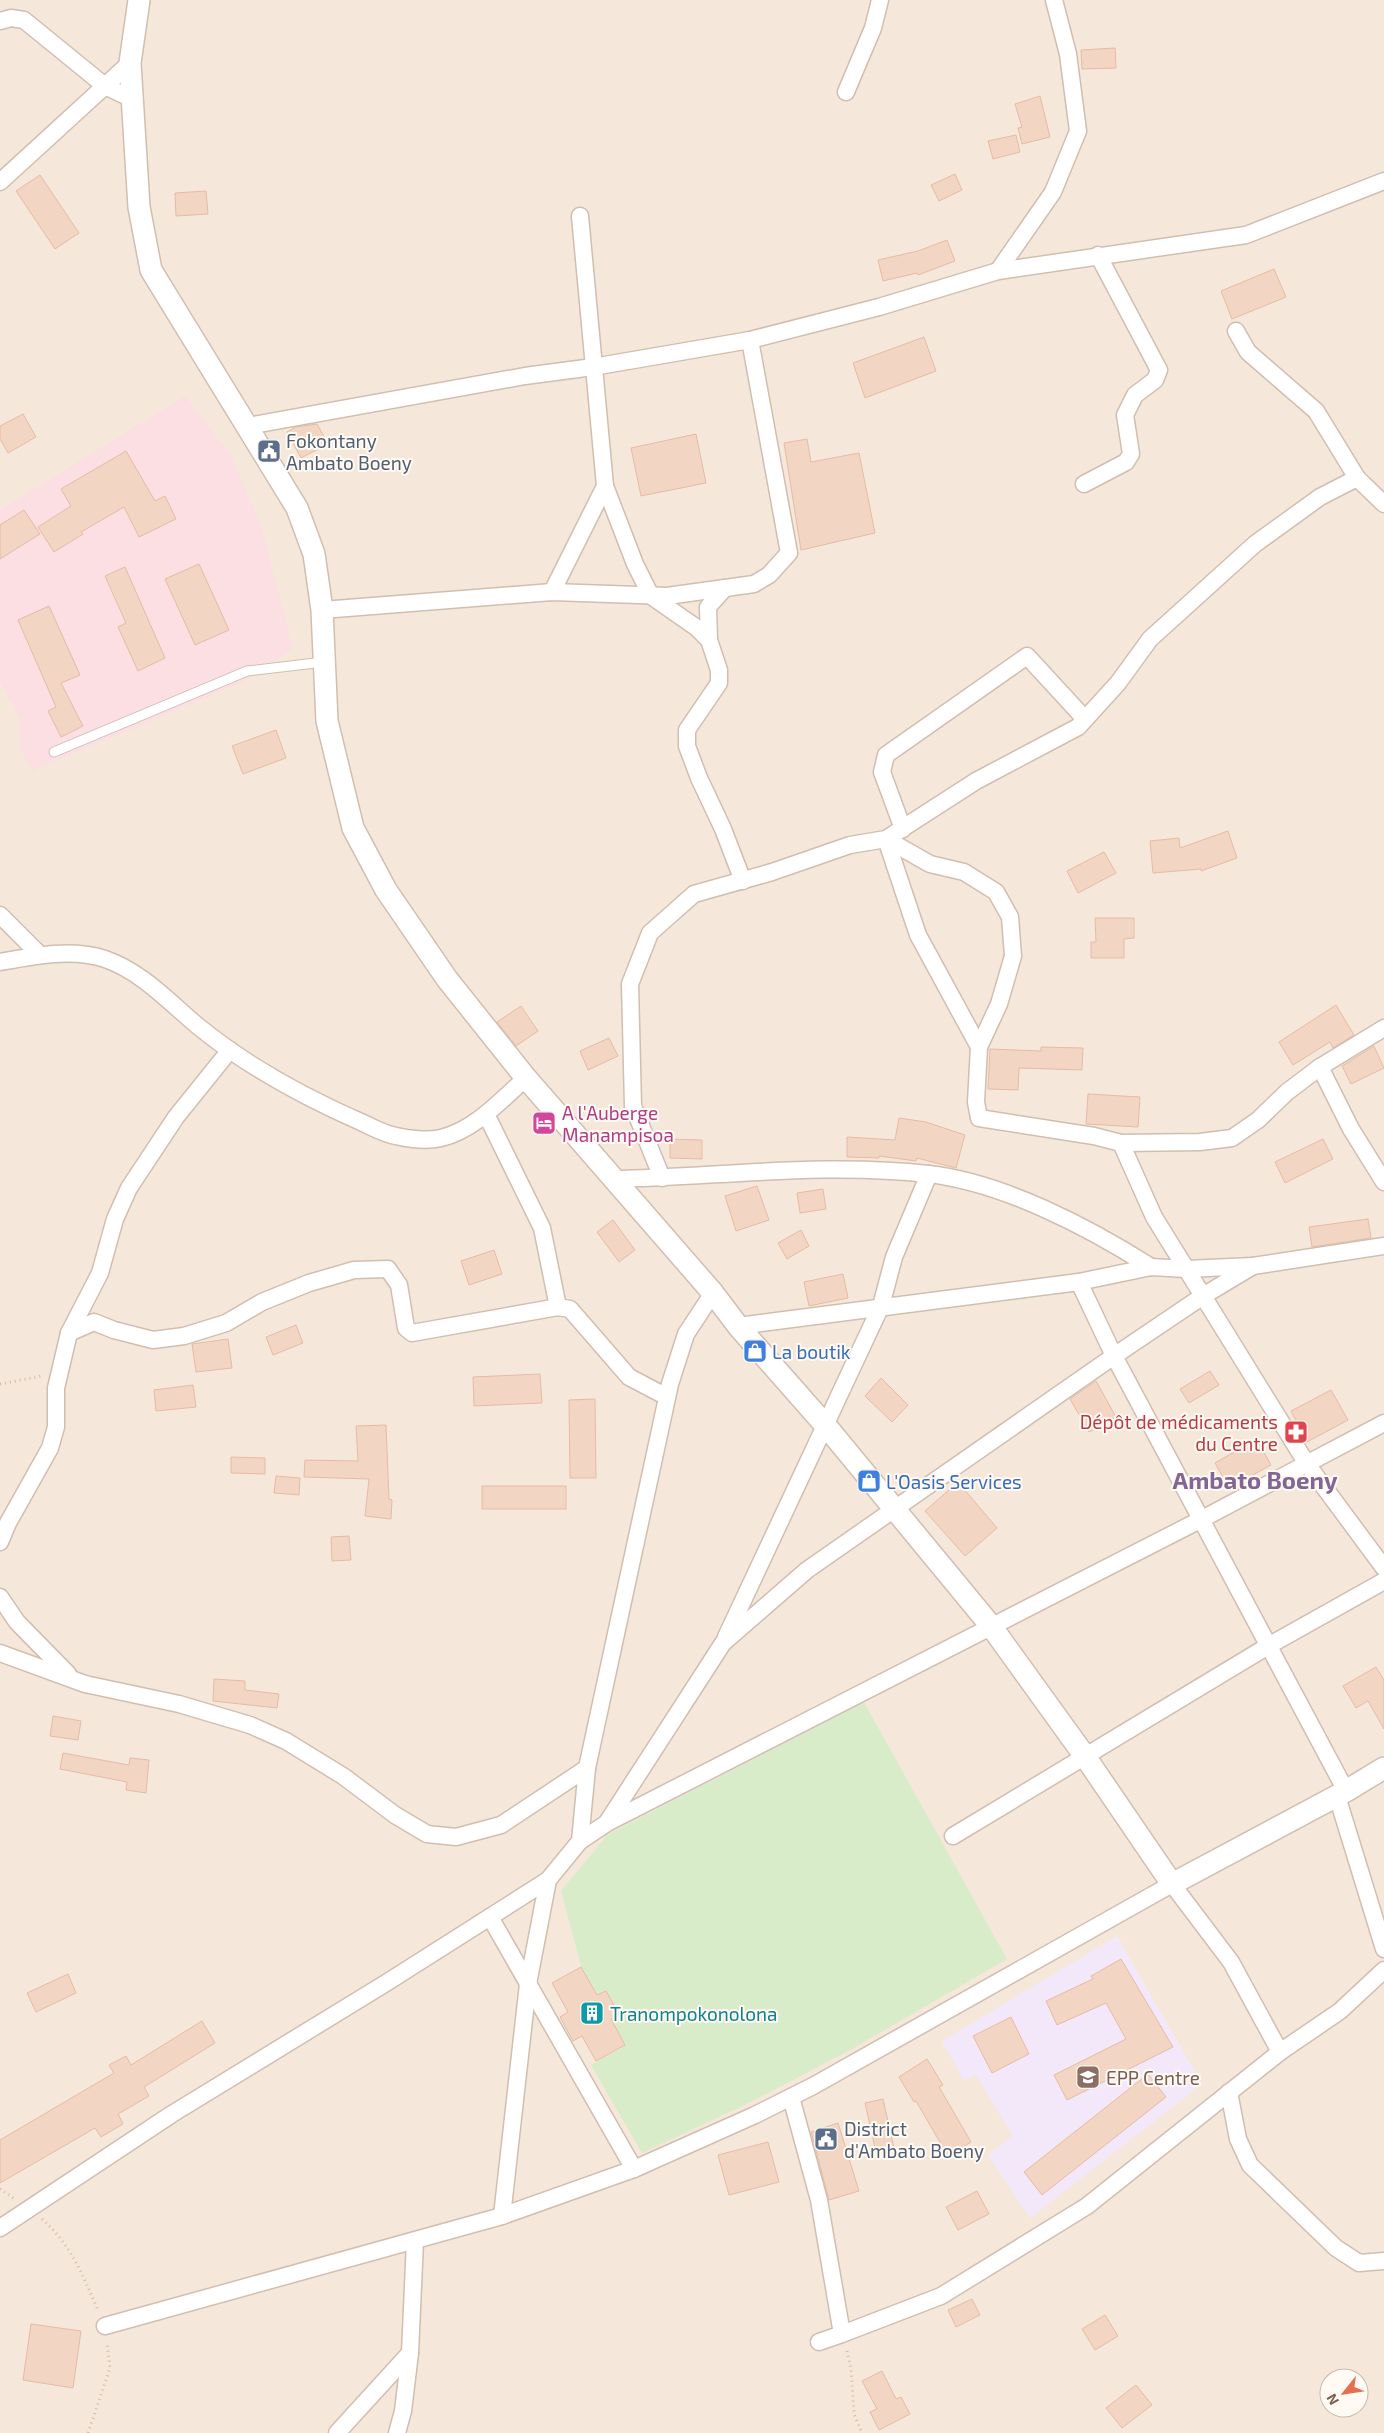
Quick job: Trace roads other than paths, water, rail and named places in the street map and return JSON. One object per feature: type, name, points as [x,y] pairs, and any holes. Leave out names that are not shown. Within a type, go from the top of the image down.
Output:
[{"type":"street","points":[[139,0],[130,63],[139,207],[152,270],[298,508],[314,554],[322,610],[327,721],[353,828],[386,890],[447,978],[526,1078],[713,1292],[738,1326],[826,1426],[991,1626],[1084,1755],[1172,1884],[1230,1962],[1280,2052]]},
{"type":"street","points":[[846,92],[874,28],[880,0]]},
{"type":"street","points":[[998,271],[1053,192],[1078,131],[1068,54],[1054,0]]},
{"type":"street","points":[[0,21],[11,18],[24,20],[105,86],[132,99]]},
{"type":"street","points":[[0,182],[130,63]]},
{"type":"street","points":[[248,426],[525,376],[593,367],[750,340],[879,307],[998,271],[1246,235],[1384,181]]},
{"type":"street","points":[[580,216],[605,486],[635,564],[651,596],[697,628],[709,640]]},
{"type":"street","points":[[1084,484],[1126,462],[1131,454],[1125,415],[1135,394],[1155,380],[1160,370],[1098,256]]},
{"type":"street","points":[[1236,331],[1248,352],[1316,411],[1357,478],[1384,504]]},
{"type":"street","points":[[322,610],[552,592],[667,596],[754,584],[769,575],[789,553],[750,340]]},
{"type":"street","points":[[662,1178],[633,1106],[630,984],[650,933],[694,894],[743,881],[850,846],[886,840],[976,781],[1078,727],[1118,683],[1150,639],[1255,544],[1320,497],[1357,478]]},
{"type":"street","points":[[552,592],[605,486]]},
{"type":"street","points":[[725,588],[708,607],[709,640],[719,670],[719,683],[688,730],[687,746],[743,881]]},
{"type":"street","points":[[903,829],[882,772],[886,755],[1027,656],[1085,719]]},
{"type":"street","points":[[886,840],[930,864],[964,872],[996,892],[1010,917],[1013,956],[999,1004],[978,1047],[976,1102],[979,1118],[1094,1136],[1121,1144],[1200,1142],[1232,1138],[1258,1120],[1287,1092],[1320,1067],[1384,1028]]},
{"type":"street","points":[[886,840],[918,935],[978,1047]]},
{"type":"street","points":[[0,915],[40,955]]},
{"type":"street","points":[[0,962],[40,955],[72,954],[104,958],[134,972],[230,1050],[281,1082],[343,1114],[394,1136],[440,1138],[460,1131],[486,1114],[526,1078]]},
{"type":"street","points":[[0,1542],[8,1523],[50,1448],[56,1427],[56,1388],[70,1333],[100,1273],[115,1219],[128,1188],[176,1118],[230,1050]]},
{"type":"street","points":[[1320,1067],[1351,1129],[1384,1182]]},
{"type":"street","points":[[486,1114],[542,1228],[558,1307]]},
{"type":"street","points":[[1121,1144],[1154,1217],[1203,1296],[1308,1464],[1384,1568]]},
{"type":"street","points":[[613,1178],[662,1178],[860,1169],[929,1174],[976,1184],[1017,1198],[1102,1236],[1151,1267]]},
{"type":"street","points":[[607,1823],[722,1643],[826,1426],[880,1306],[894,1257],[929,1174]]},
{"type":"street","points":[[738,1326],[880,1306],[1079,1282],[1151,1267],[1253,1266],[1384,1246]]},
{"type":"street","points":[[722,1643],[807,1570],[1114,1356],[1203,1296],[1253,1266]]},
{"type":"street","points":[[70,1333],[94,1322],[153,1340],[184,1336],[226,1323],[262,1302],[308,1283],[354,1270],[388,1269],[399,1285],[406,1328],[412,1332],[558,1307],[570,1309],[629,1377],[667,1396]]},
{"type":"street","points":[[1079,1282],[1114,1356],[1202,1519],[1342,1794],[1384,1949]]},
{"type":"street","points":[[580,1842],[587,1768],[667,1396],[686,1334],[713,1292]]},
{"type":"street","points":[[0,2228],[172,2114],[386,1983],[548,1880],[580,1842],[607,1823],[1202,1519],[1384,1423]]},
{"type":"street","points":[[952,1836],[1268,1646],[1384,1581]]},
{"type":"street","points":[[0,1597],[18,1622],[72,1678]]},
{"type":"street","points":[[0,1653],[110,1690],[178,1704],[259,1729],[286,1741],[343,1776],[395,1815],[427,1834],[456,1837],[501,1825],[587,1768]]},
{"type":"street","points":[[105,2326],[502,2216],[634,2169],[791,2097],[1172,1884],[1342,1794],[1384,1768]]},
{"type":"street","points":[[502,2216],[528,1984],[548,1880]]},
{"type":"street","points":[[490,1916],[634,2169]]},
{"type":"street","points":[[819,2342],[941,2296],[1087,2206],[1280,2052],[1340,2011],[1384,1970]]},
{"type":"street","points":[[1229,2092],[1238,2139],[1250,2165],[1336,2248],[1359,2263],[1384,2260]]},
{"type":"street","points":[[791,2097],[819,2200],[842,2334]]},
{"type":"street","points":[[397,2433],[403,2411],[410,2353],[415,2241]]},
{"type":"street","points":[[337,2433],[410,2353]]},
{"type":"lane","points":[[54,752],[247,671],[325,662]]},
{"type":"place","name":"Fokontany Ambato Boeny","points":[[269,451]]},
{"type":"place","name":"A l'Auberge Manampisoa","points":[[544,1123]]},
{"type":"place","name":"La boutik","points":[[755,1351]]},
{"type":"place","name":"Dépôt de médicaments du Centre","points":[[1296,1432]]},
{"type":"place","name":"L'Oasis Services","points":[[869,1481]]},
{"type":"place","name":"Tranompokonolona","points":[[592,2013]]},
{"type":"place","name":"EPP Centre","points":[[1088,2077]]},
{"type":"place","name":"District d'Ambato Boeny","points":[[826,2139]]},
{"type":"district","name":"Ambato Boeny","points":[[1255,1479]]}]
